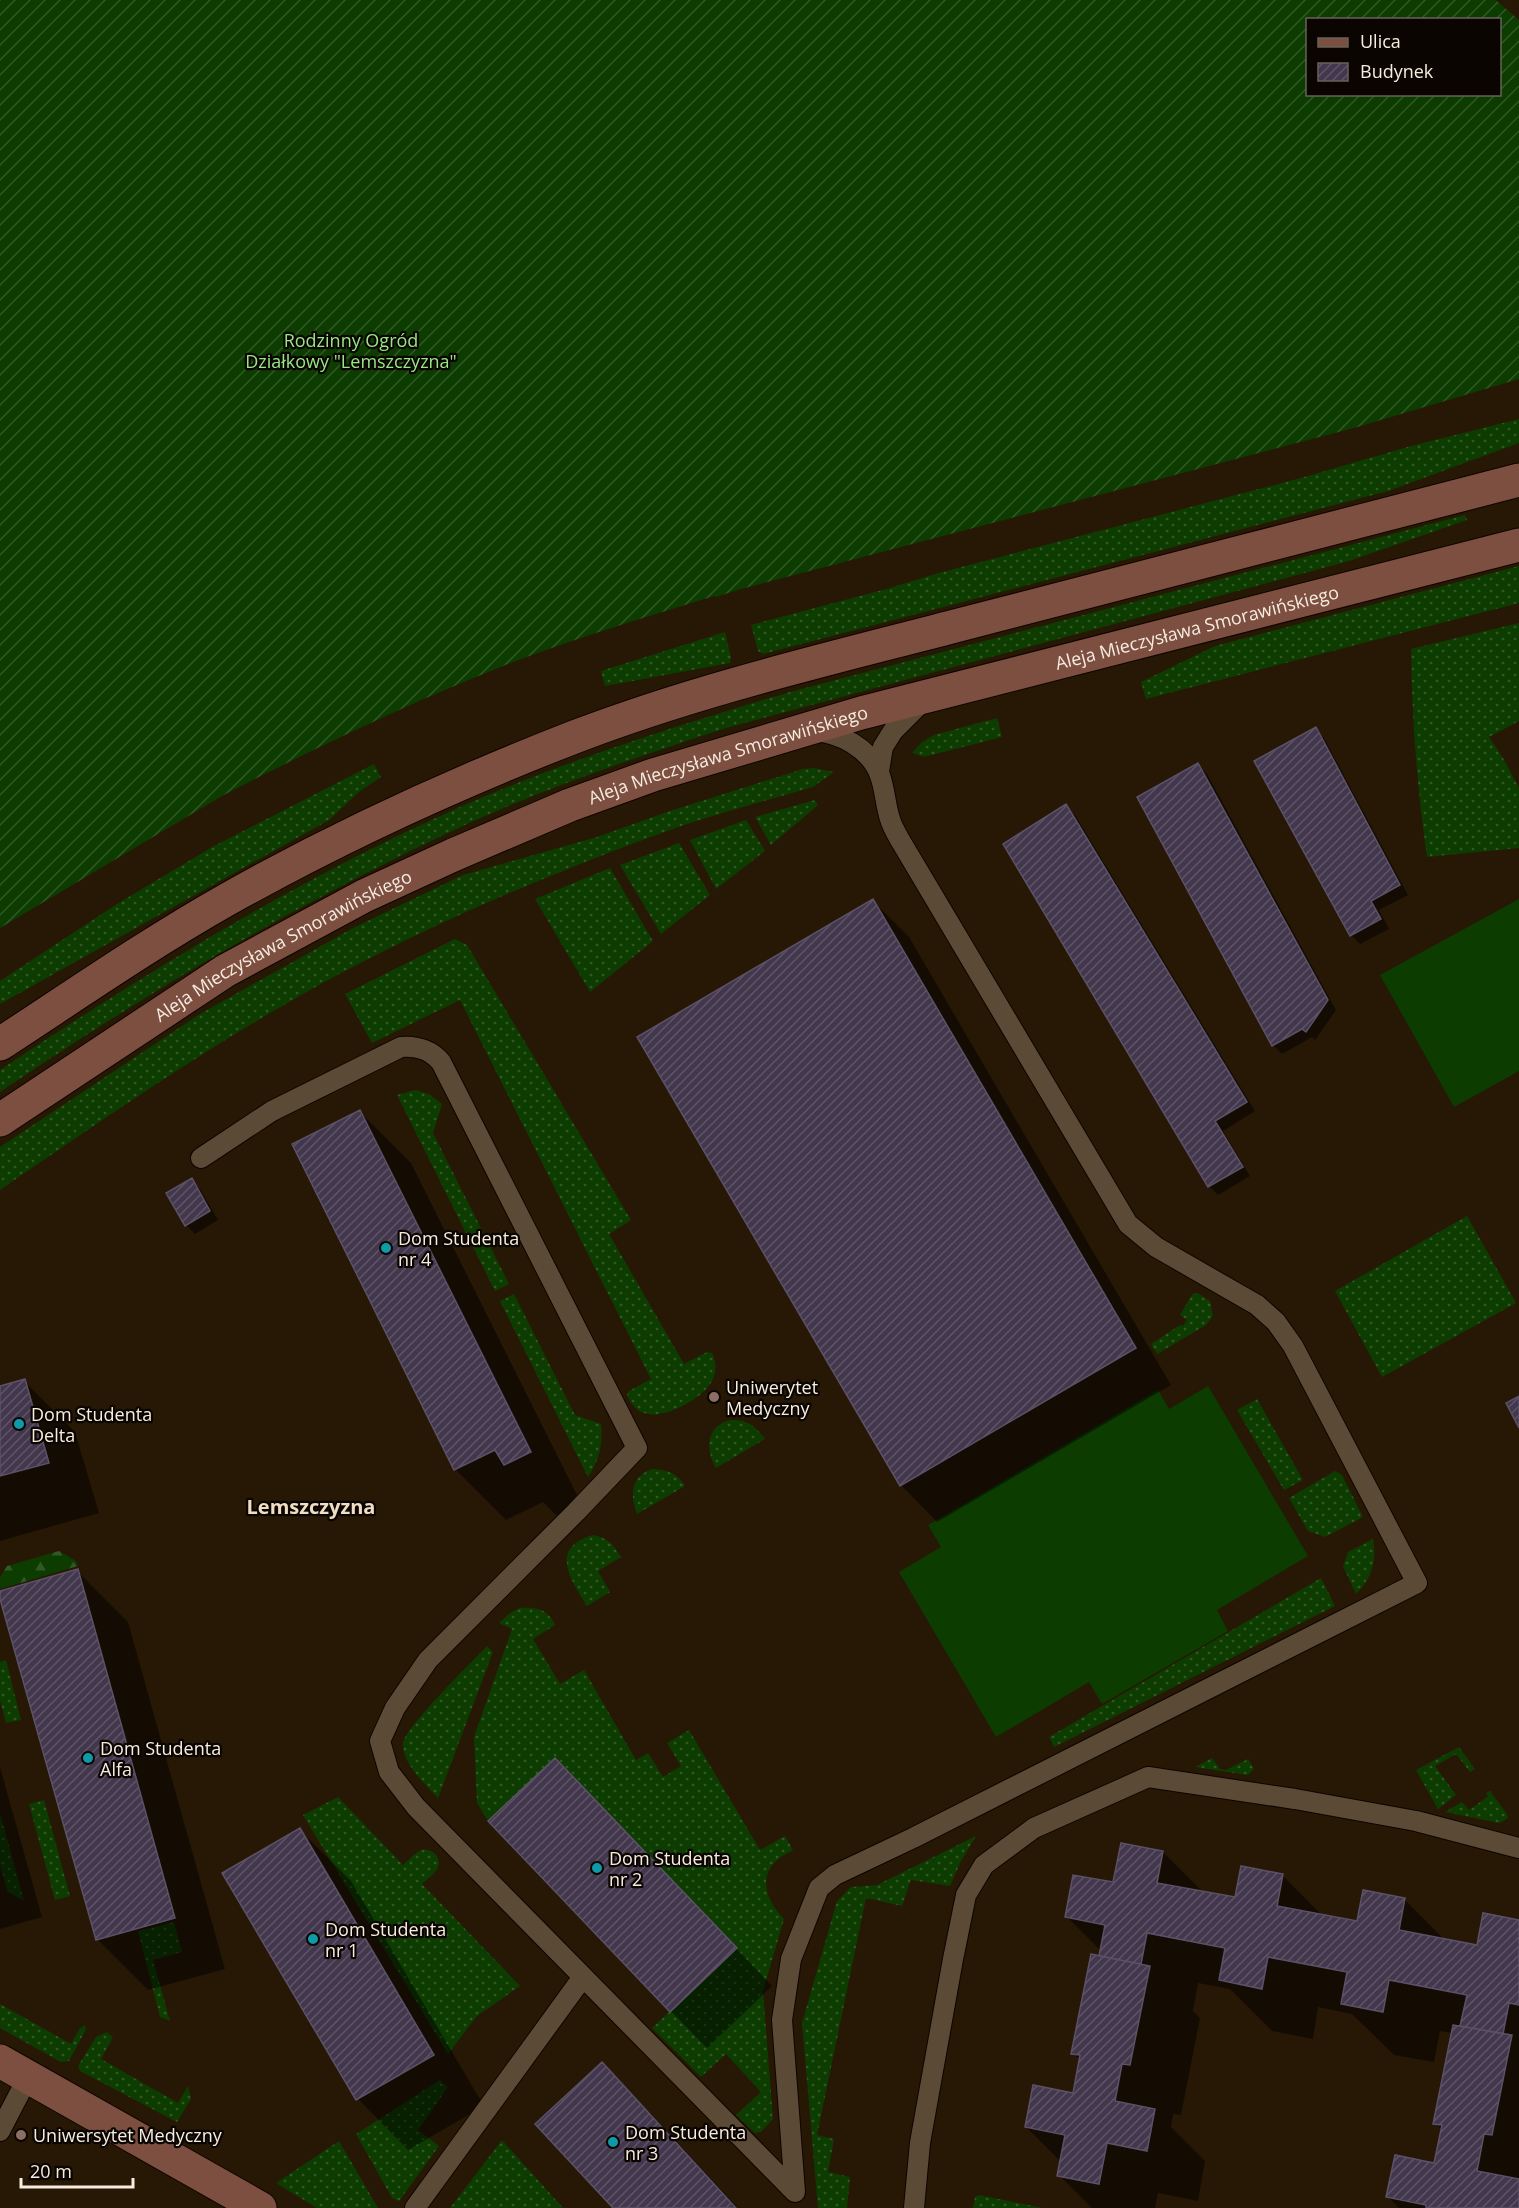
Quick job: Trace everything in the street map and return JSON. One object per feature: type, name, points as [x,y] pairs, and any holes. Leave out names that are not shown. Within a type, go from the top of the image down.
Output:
[{"type":"main road","points":[[0,1044],[127,960],[228,899],[357,831],[462,783],[580,735],[678,701],[836,657],[1519,480]]},
{"type":"main road","name":"Aleja Mieczysława Smorawińskiego","points":[[0,1120],[225,971],[364,896],[570,805],[653,775],[928,696],[1519,545]]},
{"type":"main road","points":[[0,2061],[260,2208]]},
{"type":"lane","points":[[796,2200],[782,2020],[791,1959],[819,1888],[836,1875],[1417,1583],[1293,1346],[1276,1322],[1257,1305],[1156,1247],[1128,1224],[900,840],[890,820],[879,771],[883,747],[893,731],[928,696]]},
{"type":"lane","points":[[804,730],[833,734],[853,743],[867,755],[879,771]]},
{"type":"lane","points":[[201,1158],[272,1111],[401,1047],[433,1052],[441,1062],[637,1448],[428,1660],[395,1708],[380,1741],[389,1772],[416,1807],[583,1977],[796,2200]]},
{"type":"lane","points":[[914,2208],[920,2143],[966,1895],[984,1865],[1034,1828],[1148,1777],[1295,1799],[1416,1821],[1519,1848]]},
{"type":"lane","points":[[415,2208],[583,1977]]},
{"type":"lane","points":[[0,2131],[28,2077]]},
{"type":"green space","name":"Rodzinny Ogród Działkowy \"Lemszczyzna\"","points":[[0,0],[1496,0],[1519,20],[1519,379],[1354,428],[714,596],[608,629],[529,656],[396,711],[222,796],[0,928]]},
{"type":"green space","points":[[1519,419],[1519,443],[1388,491],[763,654],[758,651],[751,625],[1301,478],[1411,446]]},
{"type":"green space","points":[[1465,515],[1467,520],[1349,561],[726,728],[530,797],[406,853],[286,916],[113,1018],[0,1092],[0,1070],[167,963],[340,865],[500,790],[665,730],[790,692]]},
{"type":"green space","points":[[1519,566],[1519,603],[1146,699],[1141,682],[1215,646]]},
{"type":"green space","points":[[1519,623],[1519,721],[1489,737],[1519,788],[1519,848],[1427,857],[1416,753],[1411,649]]},
{"type":"green space","points":[[725,632],[730,663],[605,686],[601,671]]},
{"type":"green space","points":[[997,718],[1002,737],[924,757],[912,753],[922,742],[934,735]]},
{"type":"green space","points":[[374,764],[381,777],[359,792],[329,820],[0,1004],[0,981],[117,904],[214,846]]},
{"type":"green space","points":[[813,768],[834,772],[813,787],[678,827],[539,881],[422,933],[345,971],[212,1048],[0,1190],[0,1147],[200,1014],[353,928],[463,875],[597,837],[670,811],[803,769]]},
{"type":"green space","points":[[815,800],[818,805],[771,845],[755,817]]},
{"type":"green space","points":[[746,820],[765,851],[716,889],[690,840]]},
{"type":"green space","points":[[679,843],[710,895],[661,934],[620,865]]},
{"type":"green space","points":[[610,868],[653,941],[590,992],[535,899]]},
{"type":"green space","points":[[1519,899],[1519,1071],[1454,1107],[1380,975]]},
{"type":"green space","points":[[455,939],[467,945],[631,1220],[609,1234],[684,1364],[707,1352],[712,1353],[715,1370],[711,1383],[700,1395],[678,1408],[661,1414],[645,1413],[638,1410],[627,1394],[651,1379],[460,1000],[372,1043],[345,994]]},
{"type":"green space","points":[[415,1090],[429,1094],[442,1104],[433,1133],[509,1284],[495,1291],[397,1095]]},
{"type":"green space","points":[[1467,1216],[1516,1303],[1382,1377],[1335,1291]]},
{"type":"green space","points":[[1193,1293],[1210,1301],[1213,1316],[1206,1325],[1157,1354],[1151,1344],[1180,1325],[1183,1326],[1187,1320],[1180,1315]]},
{"type":"green space","points":[[514,1294],[575,1415],[601,1424],[599,1452],[588,1477],[500,1301]]},
{"type":"green space","points":[[1208,1386],[1308,1556],[1217,1610],[1228,1631],[1102,1704],[1089,1682],[996,1737],[899,1572],[941,1547],[928,1525],[1158,1390],[1169,1409]]},
{"type":"green space","points":[[1257,1399],[1303,1480],[1284,1490],[1237,1410]]},
{"type":"green space","points":[[730,1420],[750,1424],[765,1439],[716,1468],[709,1446],[712,1433],[722,1423]]},
{"type":"green space","points":[[652,1469],[671,1473],[685,1486],[637,1514],[633,1500],[634,1487],[639,1477]]},
{"type":"green space","points":[[1335,1471],[1342,1475],[1363,1517],[1325,1537],[1308,1531],[1289,1498]]},
{"type":"green space","points":[[593,1535],[610,1542],[621,1557],[598,1571],[610,1592],[587,1606],[570,1576],[567,1556],[571,1548],[579,1541]]},
{"type":"green space","points":[[1373,1539],[1372,1569],[1366,1582],[1356,1594],[1343,1566],[1348,1552]]},
{"type":"green space","points":[[59,1551],[76,1561],[78,1566],[0,1589],[0,1577],[7,1566]]},
{"type":"green space","points":[[1321,1578],[1335,1606],[1054,1747],[1049,1737]]},
{"type":"green space","points":[[519,1608],[540,1610],[552,1619],[555,1625],[533,1639],[560,1684],[584,1670],[636,1760],[648,1753],[663,1777],[681,1766],[667,1743],[689,1730],[760,1850],[785,1836],[793,1850],[771,1867],[766,1882],[769,1898],[784,1919],[763,1991],[773,2119],[761,2132],[755,2133],[736,2115],[761,2092],[726,2054],[701,2077],[652,2028],[737,1948],[555,1758],[488,1821],[477,1803],[474,1737],[512,1629],[499,1623]]},
{"type":"green space","points":[[487,1646],[493,1652],[438,1798],[410,1766],[403,1744],[406,1736],[426,1710]]},
{"type":"green space","points":[[6,1660],[21,1720],[6,1723],[0,1700],[0,1662]]},
{"type":"green space","points":[[1459,1747],[1475,1769],[1470,1772],[1456,1754],[1435,1766],[1456,1795],[1438,1809],[1416,1770]]},
{"type":"green space","points":[[1212,1758],[1220,1769],[1226,1770],[1248,1759],[1254,1769],[1248,1775],[1195,1767]]},
{"type":"green space","points":[[1490,1791],[1507,1814],[1508,1818],[1500,1823],[1445,1812],[1462,1802],[1469,1810],[1486,1798],[1488,1796],[1486,1793]]},
{"type":"green space","points":[[338,1797],[403,1865],[422,1850],[429,1850],[437,1856],[438,1867],[422,1884],[520,1986],[477,2016],[448,2054],[303,1815]]},
{"type":"green space","points":[[44,1800],[70,1896],[55,1900],[29,1804]]},
{"type":"green space","points":[[0,1813],[24,1901],[7,1891],[0,1864]]},
{"type":"green space","points":[[976,1836],[950,1886],[911,1880],[902,1906],[866,1898],[817,2135],[834,2139],[828,2172],[850,2177],[847,2208],[818,2208],[802,2023],[837,1901],[851,1887],[877,1885]]},
{"type":"green space","points":[[174,1922],[182,1952],[153,1960],[170,2021],[160,2017],[138,1931]]},
{"type":"green space","points":[[0,2004],[71,2044],[80,2028],[85,2025],[86,2029],[69,2061],[61,2062],[0,2028]]},
{"type":"green space","points":[[107,2032],[113,2037],[101,2059],[178,2103],[188,2086],[191,2099],[177,2122],[80,2071],[78,2066],[96,2037]]},
{"type":"green space","points":[[440,2080],[448,2087],[418,2130],[439,2146],[399,2201],[392,2198],[356,2134]]},
{"type":"green space","points":[[502,2140],[563,2208],[450,2208]]},
{"type":"green space","points":[[339,2141],[378,2208],[317,2208],[276,2183]]},
{"type":"green space","points":[[979,2195],[1043,2208],[973,2208],[975,2197]]},
{"type":"building","points":[[1316,727],[1400,885],[1371,901],[1381,919],[1350,936],[1254,761]]},
{"type":"building","points":[[1198,763],[1328,1000],[1306,1032],[1302,1029],[1272,1046],[1137,797]]},
{"type":"building","points":[[1066,804],[1247,1102],[1215,1121],[1243,1167],[1208,1187],[1003,844]]},
{"type":"building","points":[[873,899],[1136,1348],[900,1486],[637,1037]]},
{"type":"building","name":"Dom Studenta nr 4","points":[[360,1110],[531,1452],[504,1465],[495,1450],[454,1470],[292,1144]]},
{"type":"building","points":[[192,1178],[210,1211],[185,1226],[166,1193]]},
{"type":"building","name":"Dom Studenta Delta","points":[[25,1379],[49,1463],[0,1476],[0,1386]]},
{"type":"building","points":[[1519,1396],[1519,1428],[1506,1403]]},
{"type":"building","name":"Dom Studenta Alfa","points":[[78,1569],[175,1918],[96,1940],[0,1599],[0,1591]]},
{"type":"building","name":"Dom Studenta nr 2","points":[[555,1758],[737,1948],[670,2012],[488,1821]]},
{"type":"building","name":"Dom Studenta nr 1","points":[[300,1828],[434,2055],[356,2100],[222,1873]]},
{"type":"building","points":[[1121,1843],[1163,1851],[1157,1883],[1235,1897],[1241,1866],[1283,1874],[1277,1906],[1357,1921],[1363,1890],[1405,1898],[1399,1930],[1477,1945],[1483,1913],[1519,1920],[1519,2005],[1509,2003],[1503,2034],[1460,2026],[1467,1995],[1389,1980],[1383,2012],[1341,2004],[1347,1972],[1268,1957],[1262,1989],[1219,1980],[1225,1948],[1147,1933],[1141,1964],[1099,1956],[1105,1925],[1065,1917],[1073,1875],[1113,1882]]},
{"type":"building","points":[[1091,1954],[1150,1966],[1130,2065],[1122,2064],[1115,2101],[1155,2109],[1147,2151],[1107,2143],[1099,2184],[1057,2176],[1065,2135],[1025,2127],[1033,2085],[1073,2093],[1080,2055],[1071,2054]]},
{"type":"building","points":[[1453,2025],[1512,2035],[1492,2135],[1484,2134],[1477,2171],[1519,2179],[1519,2208],[1426,2208],[1426,2205],[1386,2197],[1395,2155],[1434,2163],[1442,2125],[1433,2124]]},
{"type":"building","name":"Dom Studenta nr 3","points":[[602,2062],[736,2208],[613,2208],[535,2124]]},
{"type":"place","name":"Dom Studenta nr 4","points":[[386,1248]]},
{"type":"place","name":"Uniwerytet Medyczny","points":[[714,1397]]},
{"type":"place","name":"Dom Studenta Delta","points":[[19,1424]]},
{"type":"place","name":"Dom Studenta Alfa","points":[[88,1758]]},
{"type":"place","name":"Dom Studenta nr 2","points":[[597,1868]]},
{"type":"place","name":"Dom Studenta nr 1","points":[[313,1939]]},
{"type":"place","name":"Uniwersytet Medyczny","points":[[21,2135]]},
{"type":"place","name":"Dom Studenta nr 3","points":[[613,2142]]},
{"type":"district","name":"Lemszczyzna","points":[[311,1506]]}]
